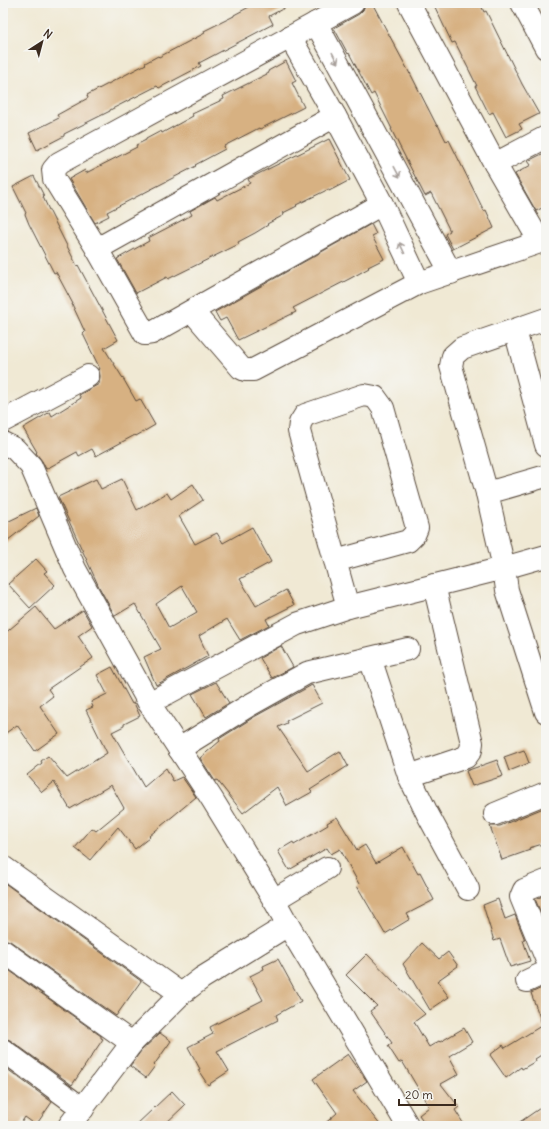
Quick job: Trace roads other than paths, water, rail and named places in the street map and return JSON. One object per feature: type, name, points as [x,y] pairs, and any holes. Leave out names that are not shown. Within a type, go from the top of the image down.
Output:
[{"type":"street","points":[[353,3],[59,163],[53,170],[54,179],[97,249],[145,334],[152,333],[382,204]]},
{"type":"street","points":[[192,311],[241,368],[245,370],[253,370],[419,283],[543,240],[495,164],[409,3]]},
{"type":"street","points":[[522,3],[546,48]]},
{"type":"street","points":[[316,23],[451,272]]},
{"type":"street","points":[[290,37],[335,116],[382,204],[419,283]]},
{"type":"street","points":[[97,249],[335,116]]},
{"type":"street","points":[[495,164],[546,137]]},
{"type":"street","points":[[546,319],[462,348],[453,356],[451,366],[487,493],[504,568],[507,590],[546,712]]},
{"type":"street","points":[[515,330],[546,446]]},
{"type":"street","points":[[3,421],[88,376]]},
{"type":"street","points":[[335,561],[408,541],[414,535],[417,528],[383,408],[375,397],[364,395],[305,416],[300,423],[299,431],[348,608]]},
{"type":"street","points":[[3,443],[15,449],[31,466],[75,570],[149,703],[274,900],[408,1126]]},
{"type":"street","points":[[487,493],[546,476]]},
{"type":"street","points":[[149,703],[297,624],[348,608],[546,556]]},
{"type":"street","points":[[409,776],[466,757],[471,750],[472,743],[434,585]]},
{"type":"street","points":[[179,749],[248,706],[307,673],[408,650]]},
{"type":"street","points":[[373,667],[409,776],[468,889]]},
{"type":"street","points":[[495,814],[546,793]]},
{"type":"street","points":[[3,867],[181,994]]},
{"type":"street","points":[[274,900],[327,868]]},
{"type":"street","points":[[546,881],[524,890],[521,897],[546,958]]},
{"type":"street","points":[[69,1126],[132,1043],[181,994],[202,978],[288,925]]},
{"type":"street","points":[[3,951],[132,1043]]},
{"type":"street","points":[[3,1050],[83,1109]]}]
